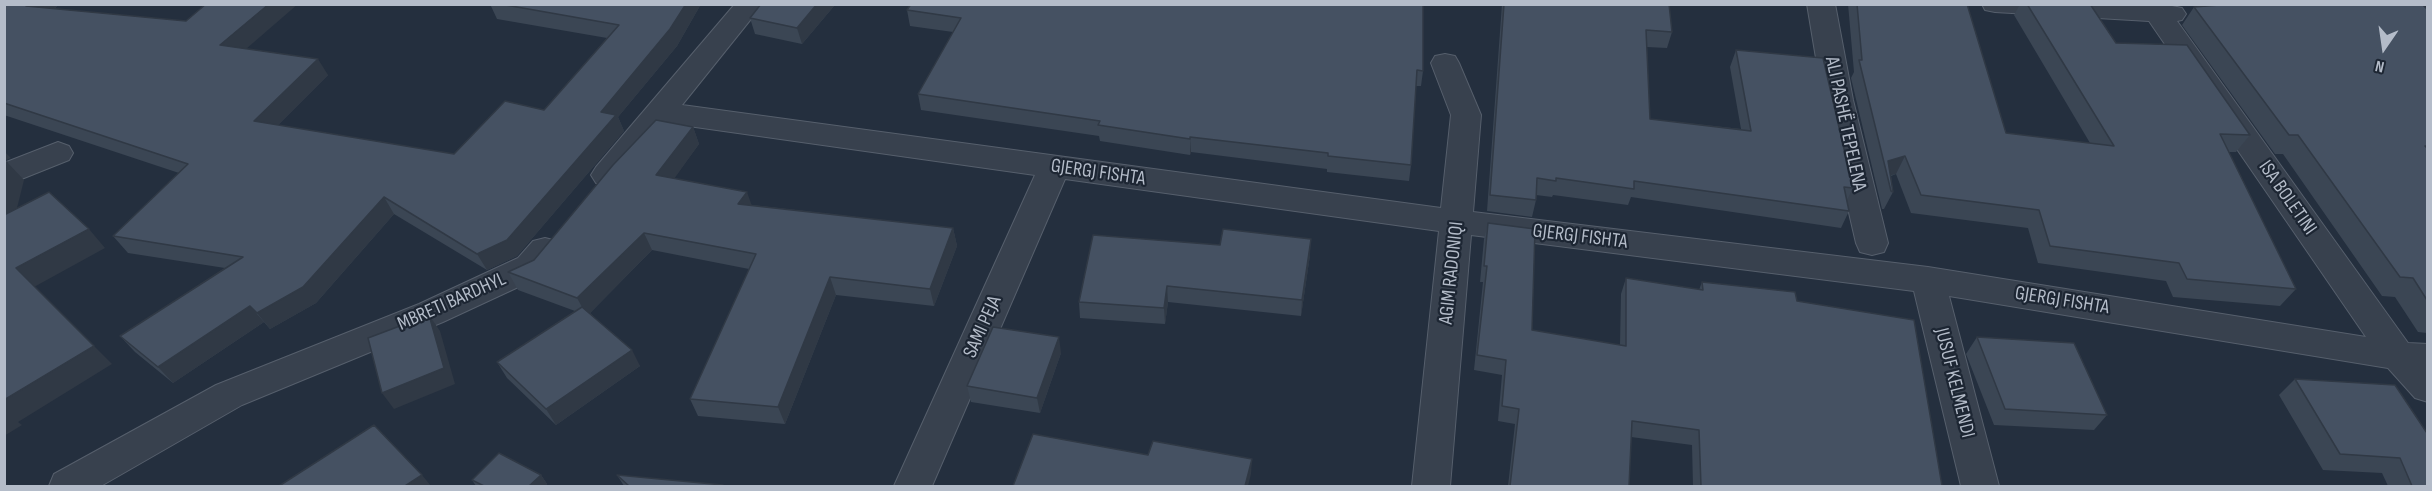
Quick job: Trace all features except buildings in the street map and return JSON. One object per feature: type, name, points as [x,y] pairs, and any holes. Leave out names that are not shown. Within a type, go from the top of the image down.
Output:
[{"type":"street","points":[[591,194],[750,4]]},
{"type":"street","name":"ALI PASHË TEPELENA","points":[[1821,4],[1838,100],[1872,243]]},
{"type":"street","points":[[1995,4],[2154,9],[2202,14]]},
{"type":"street","name":"ISA BOLETINI","points":[[2154,9],[2413,357],[2427,388]]},
{"type":"street","name":"AGIM RADONIQI","points":[[1431,486],[1458,222],[1466,115],[1445,63]]},
{"type":"street","name":"GJERGJ FISHTA","points":[[660,112],[1458,222],[1928,280],[2413,357]]},
{"type":"street","points":[[4,175],[58,153]]},
{"type":"street","name":"SAMI PEJA","points":[[913,486],[1054,168]]},
{"type":"street","name":"MBRETI BARDHYL","points":[[68,486],[229,395],[431,313],[530,267],[561,230]]},
{"type":"street","name":"JUSUF KELMENDI","points":[[1928,280],[1980,486]]}]
